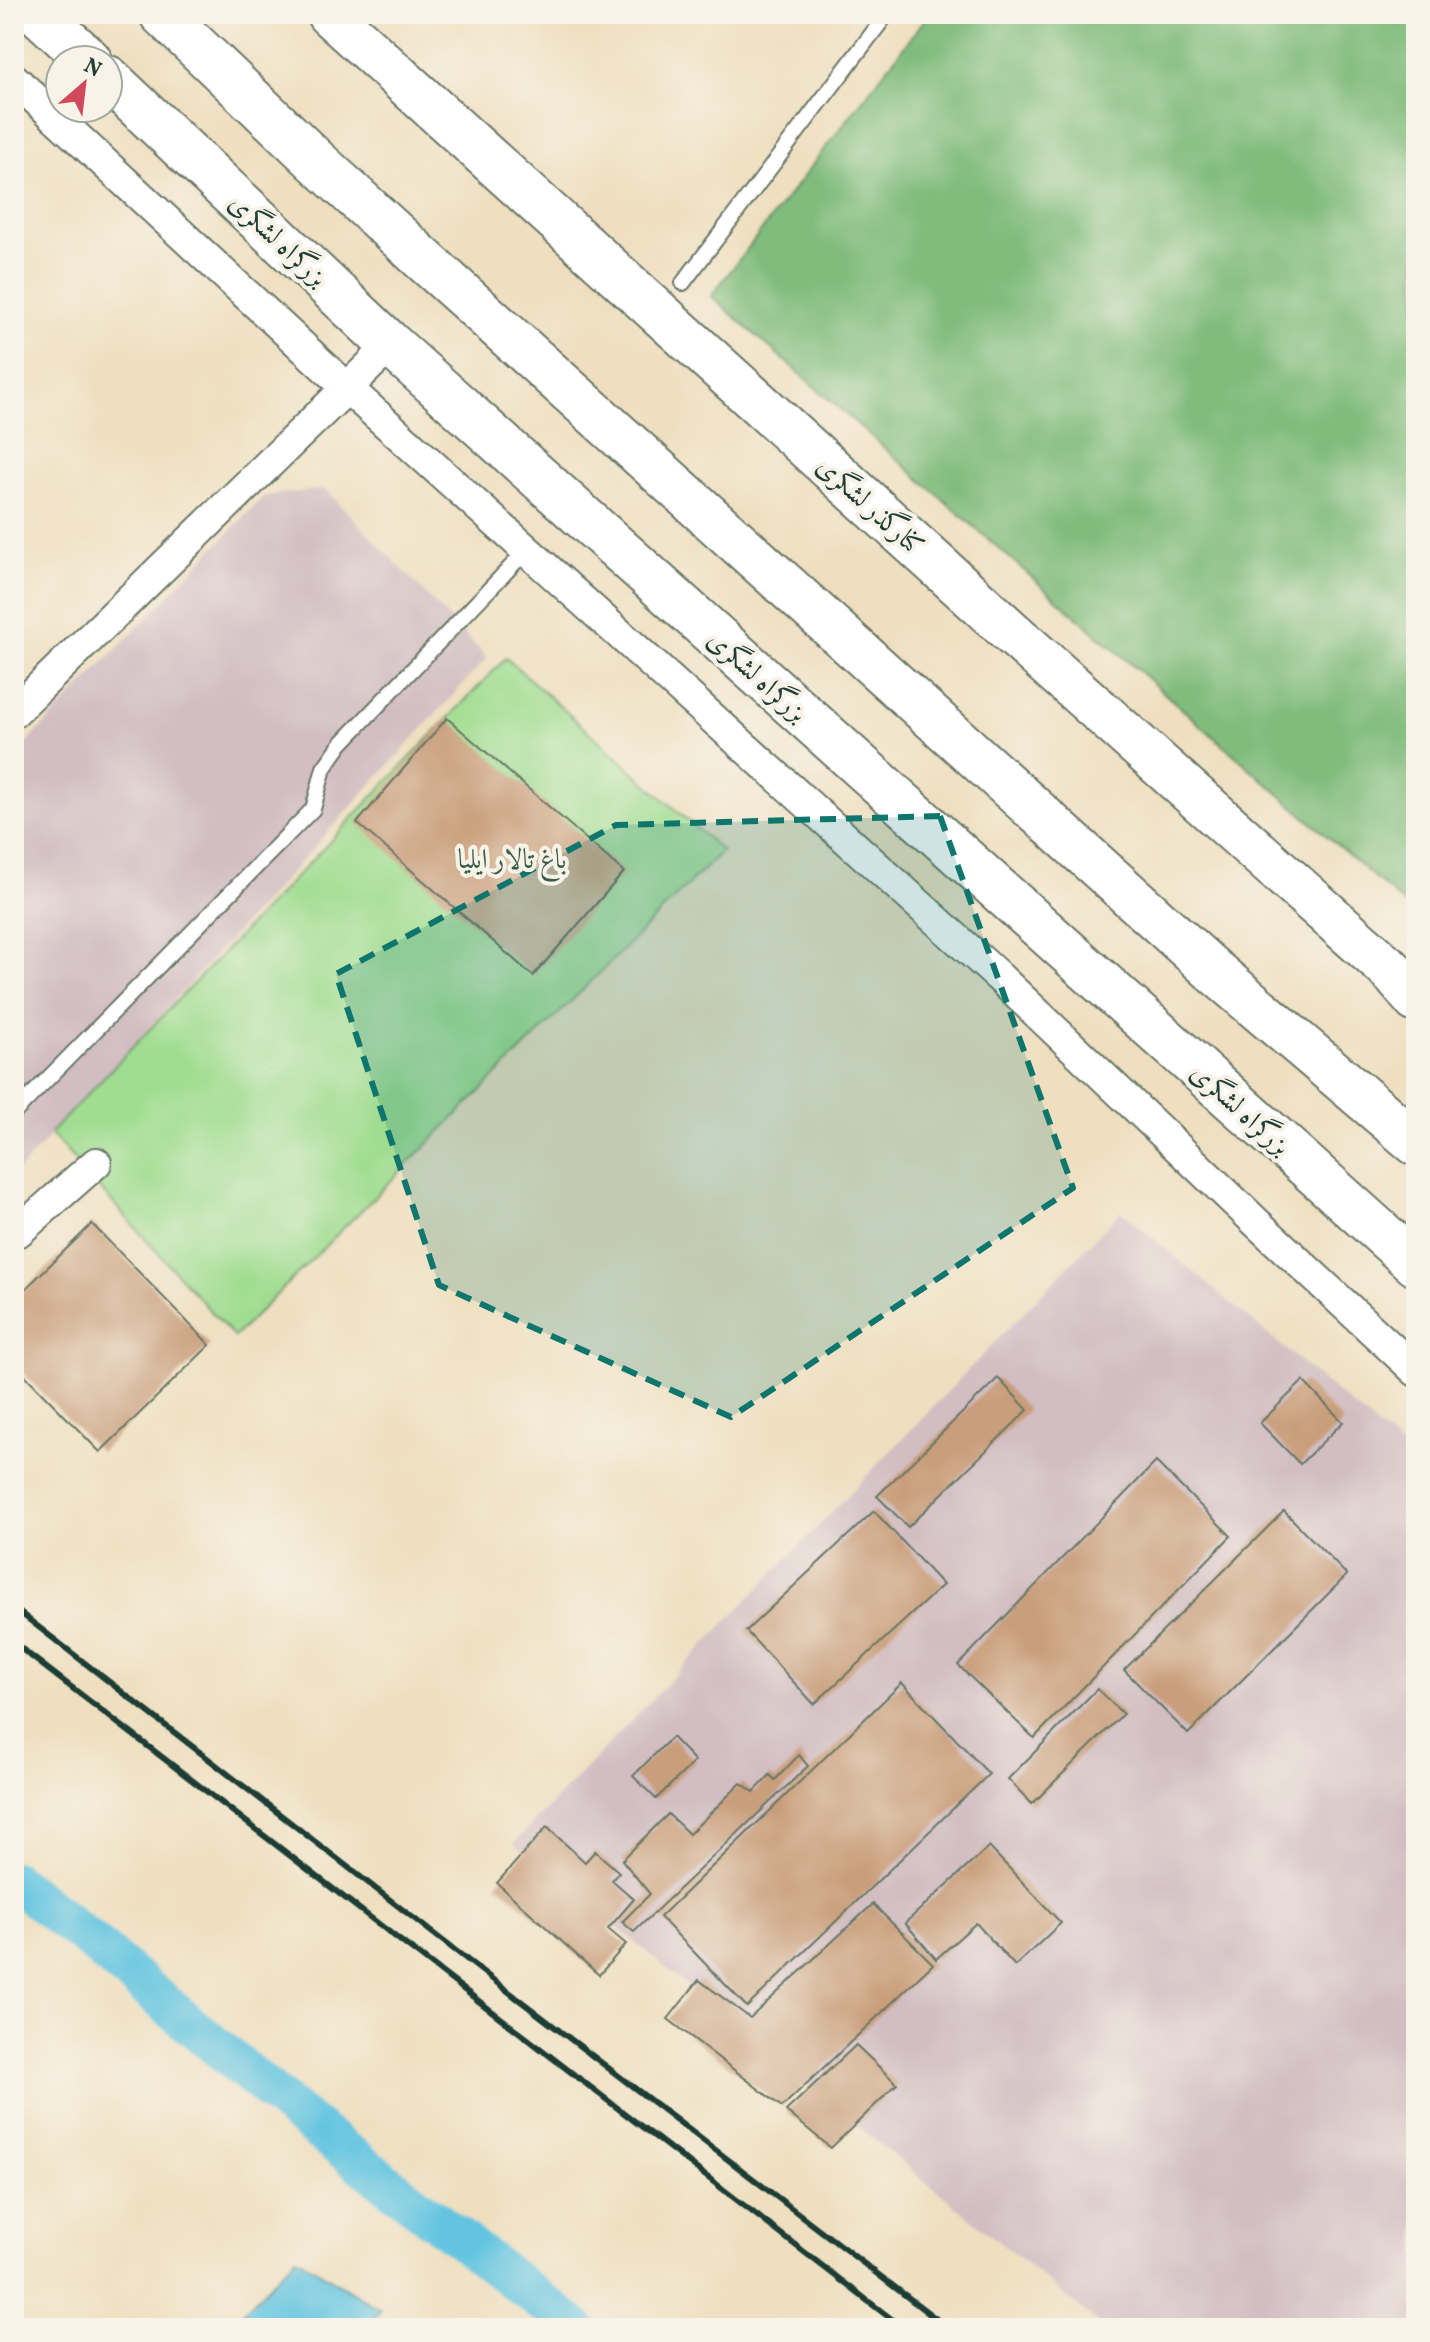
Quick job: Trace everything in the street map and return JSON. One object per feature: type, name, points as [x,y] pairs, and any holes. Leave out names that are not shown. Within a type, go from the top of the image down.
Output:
[{"type":"main road","points":[[39,14],[72,44]]},
{"type":"main road","points":[[162,14],[402,240],[1144,908],[1416,1143]]},
{"type":"main road","name":"کنارگذر لشگری","points":[[329,14],[1407,987]]},
{"type":"main road","name":"بزرگراه لشگری","points":[[124,93],[391,345],[1416,1264]]},
{"type":"street","points":[[14,79],[346,387],[998,976],[1416,1371]]},
{"type":"street","points":[[14,712],[391,345]]},
{"type":"street","points":[[14,1232],[19,1231],[96,1163]]},
{"type":"lane","points":[[683,283],[887,14]]},
{"type":"lane","points":[[15,1112],[313,809],[324,768],[341,744],[526,551]]},
{"type":"highlighted area","points":[[940,816],[1073,1188],[731,1417],[439,1285],[336,974],[616,825]]},
{"type":"shaded area","points":[[325,489],[487,658],[14,1175],[14,756],[264,496]]},
{"type":"shaded area","points":[[1121,1211],[1416,1459],[1416,2328],[1104,2328],[514,1843]]},
{"type":"green space","points":[[929,14],[1416,14],[1416,914],[711,296]]},
{"type":"green space","name":"باغ تالار ایلیا","points":[[506,658],[722,851],[234,1337],[50,1133]]},
{"type":"water","points":[[296,2257],[381,2310],[366,2328],[228,2328]]},
{"type":"building","points":[[447,718],[624,872],[533,976],[357,823]]},
{"type":"building","points":[[92,1224],[210,1345],[100,1452],[14,1364],[14,1300]]},
{"type":"building","points":[[998,1378],[1028,1410],[908,1527],[877,1496]]},
{"type":"building","points":[[1303,1381],[1343,1422],[1300,1464],[1260,1423]]},
{"type":"building","points":[[1156,1462],[1231,1536],[1034,1738],[958,1665]]},
{"type":"building","points":[[874,1511],[943,1585],[814,1704],[746,1631]]},
{"type":"building","points":[[1284,1511],[1347,1575],[1188,1734],[1124,1670]]},
{"type":"building","points":[[902,1683],[989,1774],[747,2007],[660,1917]]},
{"type":"building","points":[[1097,1689],[1123,1714],[1032,1804],[1008,1779]]},
{"type":"building","points":[[672,1737],[695,1761],[656,1799],[633,1776]]},
{"type":"building","points":[[799,1755],[808,1766],[634,1932],[622,1922],[650,1894],[622,1860],[668,1814],[689,1834],[741,1783],[754,1792],[770,1775],[775,1780]]},
{"type":"building","points":[[547,1827],[585,1862],[595,1851],[619,1872],[612,1880],[634,1899],[608,1929],[626,1944],[599,1975],[497,1883]]},
{"type":"building","points":[[989,1847],[1061,1923],[1015,1966],[976,1923],[936,1959],[905,1923]]},
{"type":"building","points":[[873,1904],[933,1964],[782,2107],[668,2019],[699,1980],[750,2018]]},
{"type":"building","points":[[856,2045],[897,2084],[831,2148],[786,2111]]},
{"type":"waterway","points":[[14,1881],[298,2115],[576,2328]]},
{"type":"railway","points":[[14,1608],[948,2328]]},
{"type":"railway","points":[[14,1643],[903,2328]]}]
